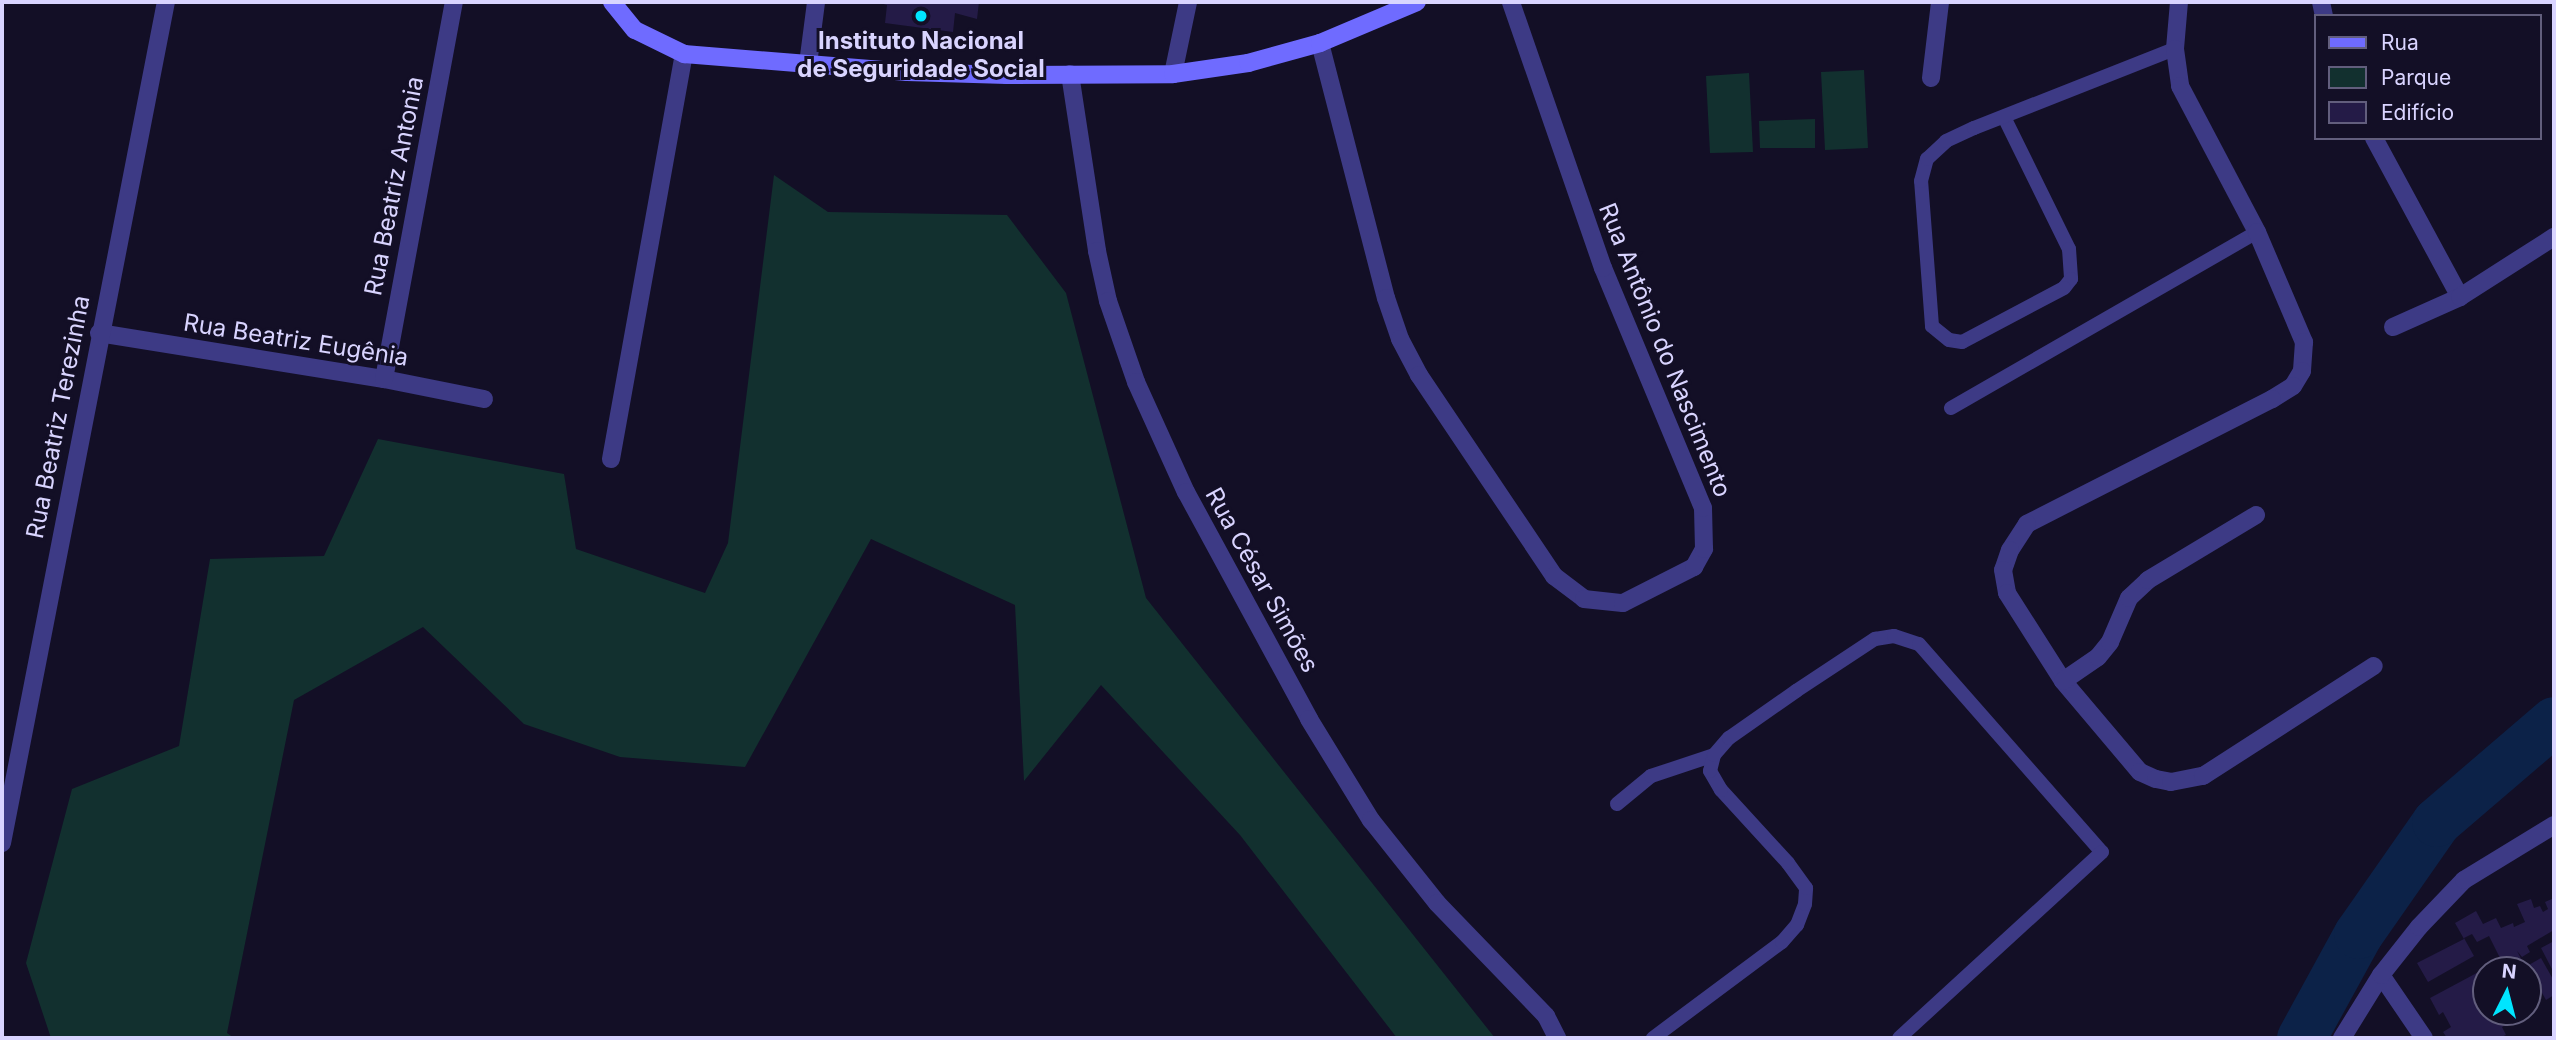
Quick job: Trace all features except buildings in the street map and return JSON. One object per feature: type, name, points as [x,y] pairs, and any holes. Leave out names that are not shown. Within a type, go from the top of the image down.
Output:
[{"type":"main road","points":[[612,2],[635,30],[684,54],[907,72],[1070,74],[1173,74],[1248,63],[1320,43],[1417,2]]},
{"type":"street","name":"Rua Beatriz Terezinha","points":[[2,843],[99,333],[166,2]]},
{"type":"street","name":"Rua Beatriz Antonia","points":[[384,379],[454,2]]},
{"type":"street","points":[[808,64],[816,2]]},
{"type":"street","points":[[1173,74],[1188,2]]},
{"type":"street","name":"Rua Antônio do Nascimento","points":[[1320,43],[1386,298],[1400,339],[1419,375],[1554,576],[1584,599],[1623,603],[1694,567],[1704,549],[1703,508],[1603,268],[1511,2]]},
{"type":"street","points":[[1931,78],[1940,2]]},
{"type":"street","points":[[2179,2],[2175,49],[2180,86],[2257,232],[2304,342],[2302,371],[2293,386],[2027,524],[2010,550],[2003,570],[2007,593],[2063,681],[2140,772],[2171,782],[2203,776],[2374,666]]},
{"type":"street","points":[[611,459],[684,54]]},
{"type":"street","name":"Rua César Simões","points":[[1070,74],[1097,251],[1108,301],[1136,382],[1186,492],[1309,719],[1371,820],[1437,904],[1546,1016],[1557,1038]]},
{"type":"street","points":[[2375,140],[2460,297]]},
{"type":"street","points":[[2393,327],[2460,297],[2554,237]]},
{"type":"street","name":"Rua Beatriz Eugênia","points":[[99,333],[384,379],[484,399]]},
{"type":"street","points":[[2063,681],[2098,657],[2110,642],[2129,598],[2148,580],[2256,515]]},
{"type":"street","points":[[2342,1038],[2381,975],[2419,927],[2463,880],[2554,825]]},
{"type":"street","points":[[2381,975],[2424,1038]]},
{"type":"lane","points":[[2004,117],[2069,249],[2071,279],[2064,288],[1962,342],[1949,340],[1932,326],[1921,181],[1927,159],[1947,141],[2004,117],[2175,49]]},
{"type":"lane","points":[[1951,408],[2257,232]]},
{"type":"lane","points":[[1653,1038],[1782,942],[1797,925],[1805,904],[1806,888],[1788,863],[1721,790],[1710,771],[1714,755],[1728,738],[1807,683],[1875,639],[1894,636],[1919,644],[2102,852],[1899,1038]]},
{"type":"lane","points":[[1617,804],[1651,776],[1714,755]]},
{"type":"green space","points":[[1864,70],[1868,148],[1825,150],[1821,72]]},
{"type":"green space","points":[[1749,73],[1753,152],[1710,153],[1706,76]]},
{"type":"green space","points":[[1815,119],[1815,148],[1760,148],[1759,121]]},
{"type":"green space","points":[[774,175],[828,212],[1007,215],[1066,293],[1146,598],[1495,1038],[1397,1038],[1240,835],[1101,685],[1024,781],[1015,605],[871,539],[745,767],[620,757],[524,724],[423,627],[294,700],[227,1033],[234,1038],[51,1038],[26,963],[72,789],[179,746],[210,559],[324,556],[378,439],[564,474],[576,549],[705,593],[728,543]]},
{"type":"waterway","points":[[2301,1038],[2358,934],[2436,822],[2554,721]]},
{"type":"place","name":"Instituto Nacional de Seguridade Social","points":[[921,16]]}]
